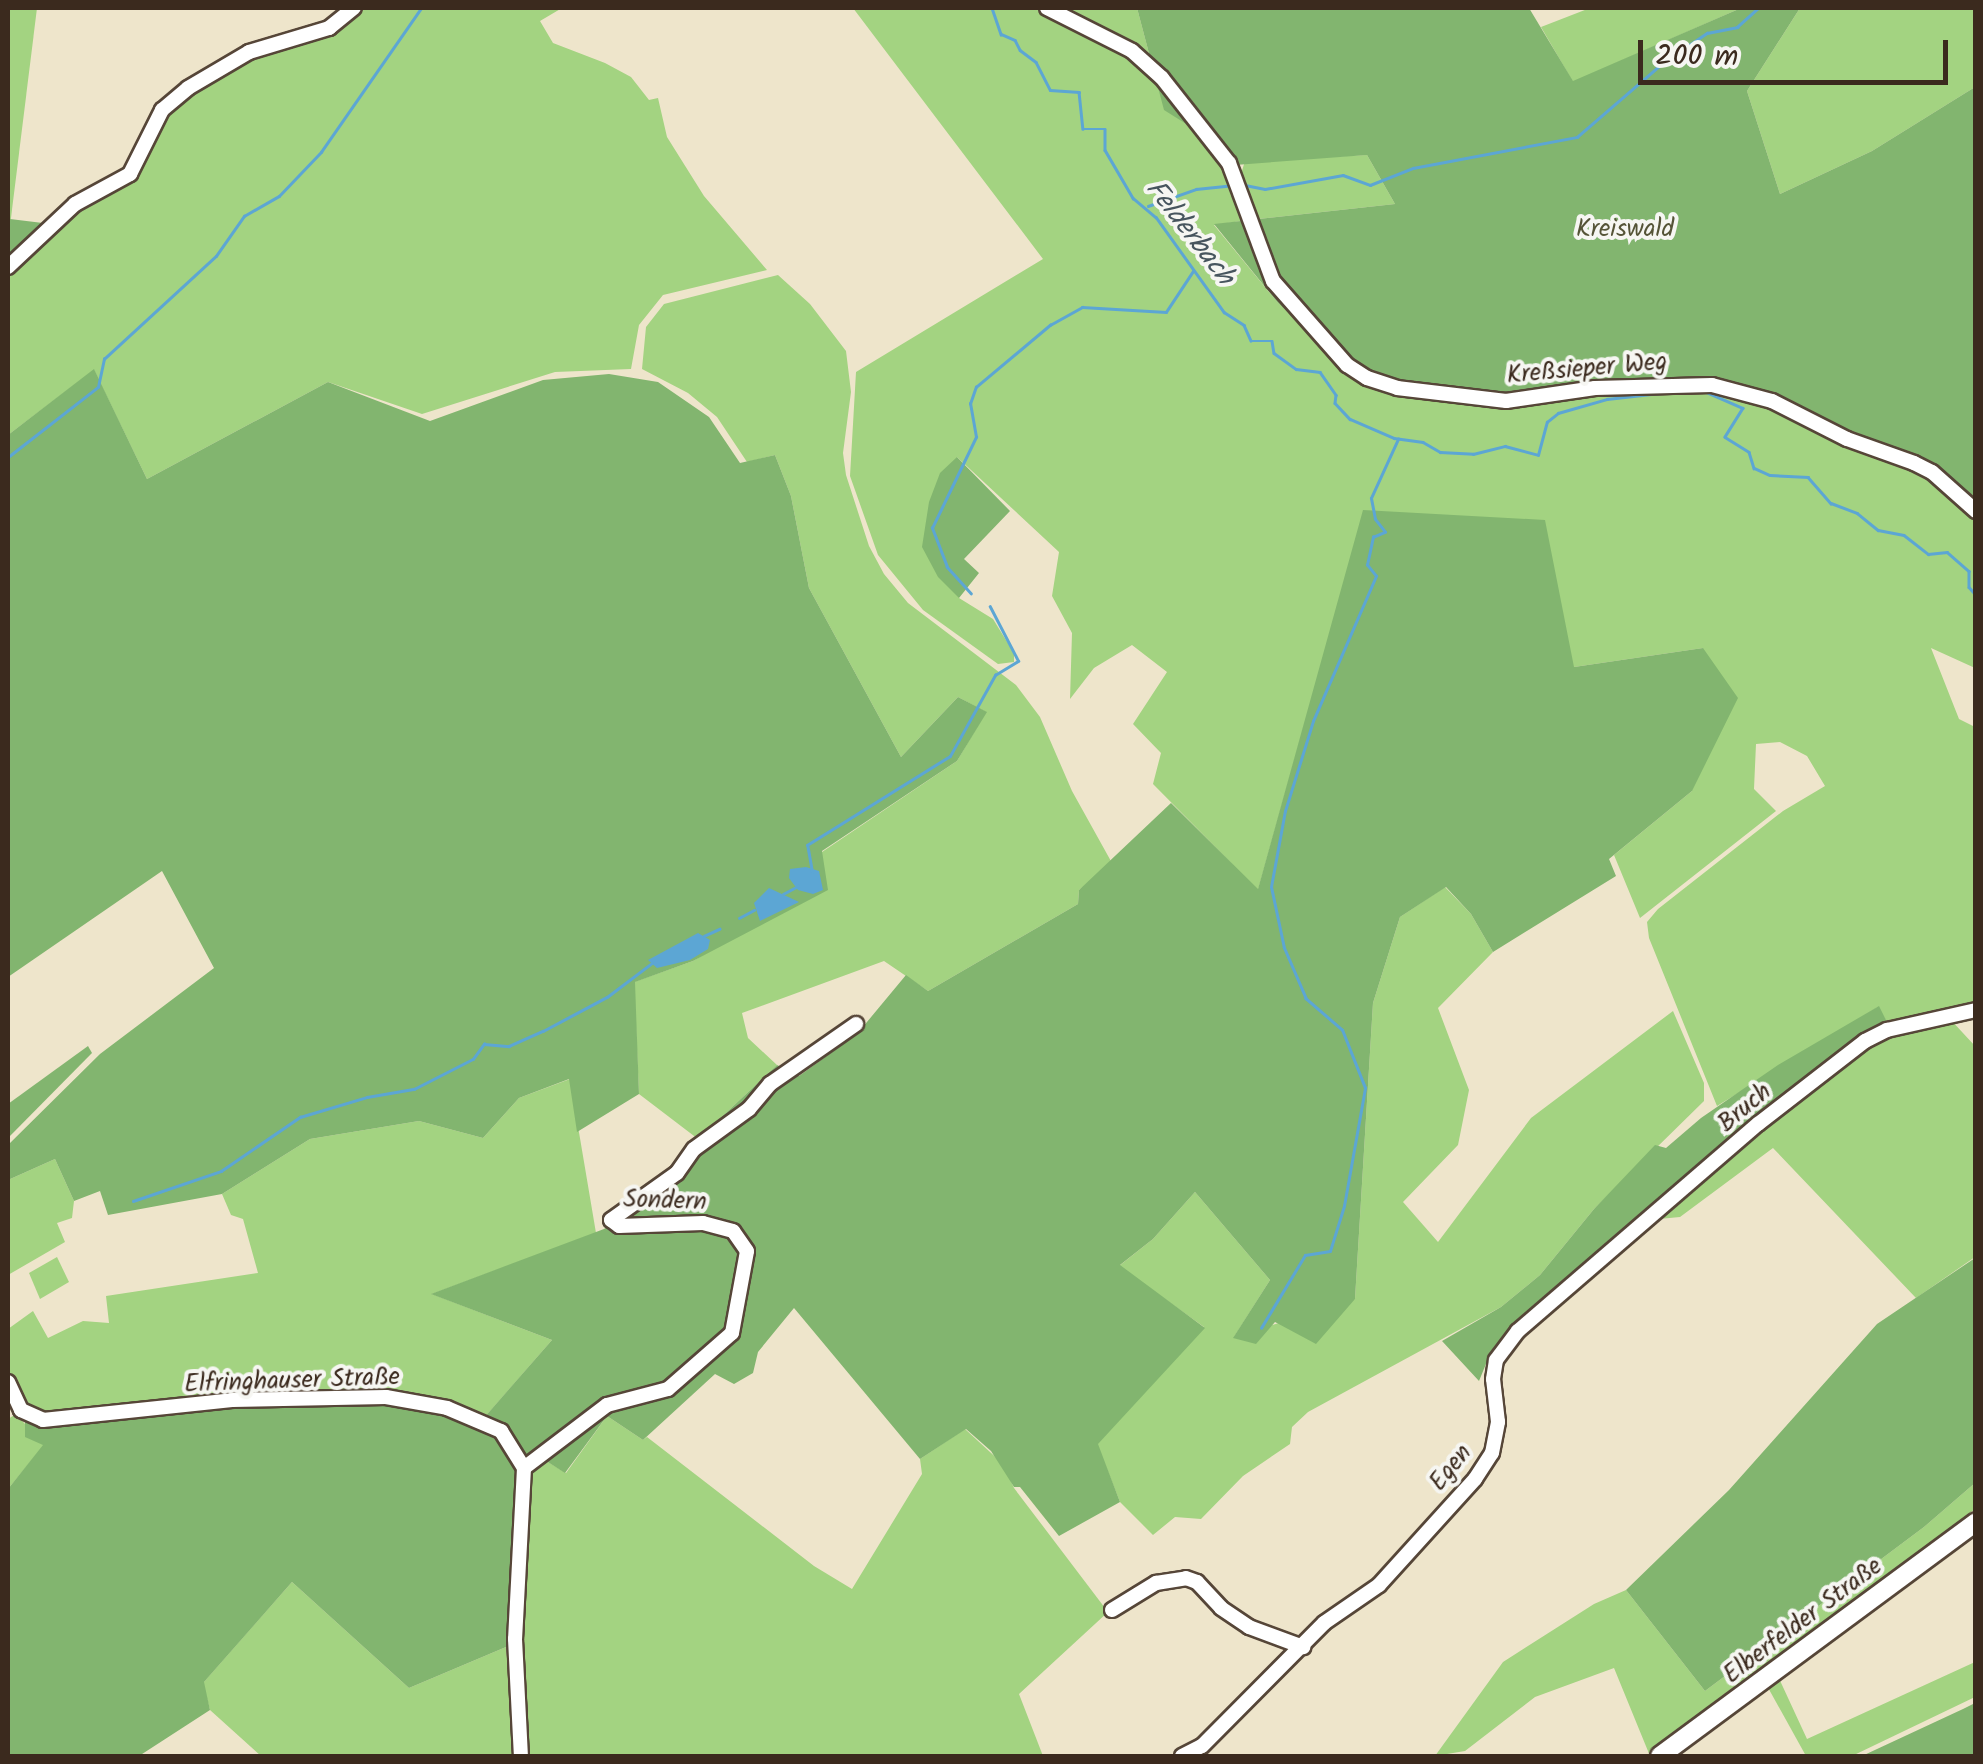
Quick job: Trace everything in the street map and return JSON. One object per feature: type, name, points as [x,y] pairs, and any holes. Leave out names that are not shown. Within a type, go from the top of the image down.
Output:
[{"type":"main road","name":"Elberfelder Straße","points":[[1660,1756],[1976,1522]]},
{"type":"street","points":[[8,267],[76,204],[130,174],[162,110],[188,88],[249,52],[328,28],[349,16],[354,8]]},
{"type":"street","name":"Kreßsieper Weg","points":[[1052,10],[1132,51],[1162,78],[1229,163],[1274,281],[1347,365],[1368,378],[1430,394],[1506,401],[1595,388],[1712,385],[1772,402],[1846,439],[1914,463],[1932,472],[1976,511]]},
{"type":"street","name":"Bruch","points":[[1569,1288],[1758,1124],[1865,1041],[1887,1030],[1976,1010]]},
{"type":"street","name":"Sondern","points":[[524,1468],[607,1404],[668,1389],[732,1333],[747,1251],[733,1231],[703,1222],[619,1226],[611,1220],[677,1173],[694,1150],[749,1109],[770,1084],[856,1024]]},
{"type":"street","name":"Egen","points":[[1182,1756],[1204,1751],[1214,1730],[1324,1623],[1379,1585],[1475,1479],[1492,1453],[1498,1422],[1496,1360],[1505,1344],[1569,1288]]},
{"type":"street","name":"Elfringhauser Straße","points":[[8,1382],[21,1410],[52,1421],[232,1400],[386,1397],[418,1401],[495,1427],[513,1444],[524,1468]]},
{"type":"street","points":[[521,1756],[515,1639],[524,1468]]},
{"type":"street","points":[[1112,1610],[1156,1584],[1186,1578],[1197,1582],[1220,1608],[1249,1628],[1303,1647]]},
{"type":"green space","points":[[8,8],[37,8],[8,242]]},
{"type":"green space","points":[[357,8],[562,8],[540,21],[553,43],[605,63],[631,77],[649,100],[658,98],[667,137],[704,196],[767,270],[663,295],[639,325],[631,369],[555,372],[422,414],[328,382],[147,479],[94,370],[8,435],[8,271],[70,214],[111,189],[163,116],[188,91]]},
{"type":"green space","points":[[853,8],[1034,8],[1146,65],[1227,166],[1248,220],[1214,225],[1278,303],[1377,385],[1592,391],[1695,385],[1792,412],[1930,475],[1975,515],[1975,668],[1931,648],[1959,719],[1975,727],[1975,1005],[1888,1024],[1878,1007],[1717,1106],[1649,938],[1647,922],[1658,909],[1783,811],[1825,786],[1807,756],[1780,742],[1756,744],[1754,789],[1776,811],[1640,918],[1614,855],[1692,791],[1703,648],[1574,667],[1314,690],[1258,890],[1153,784],[1161,753],[1133,724],[1167,672],[1132,645],[1094,668],[1070,699],[1072,633],[1052,596],[1059,552],[957,457],[959,598],[993,619],[1014,653],[1014,662],[998,664],[923,610],[878,555],[850,476],[856,372],[1043,259]]},
{"type":"green space","points":[[1047,8],[1137,8],[1150,57],[1072,19]]},
{"type":"green space","name":"Kreiswald","points":[[1137,8],[1529,8],[1573,81],[1741,8],[1800,8],[1747,91],[1780,194],[1872,151],[1975,87],[1975,508],[1928,466],[1720,383],[1506,400],[1437,392],[1342,360],[1278,303],[1214,224],[1395,204],[1367,155],[1235,165],[1199,132],[1164,110]]},
{"type":"green space","points":[[1590,8],[1741,8],[1573,82],[1541,27]]},
{"type":"green space","points":[[1800,8],[1975,8],[1975,87],[1872,151],[1780,194],[1747,91]]},
{"type":"green space","points":[[1367,155],[1395,204],[1258,219],[1241,174],[1245,161]]},
{"type":"green space","points":[[10,219],[51,224],[8,264],[8,242]]},
{"type":"green space","points":[[778,275],[810,304],[846,351],[851,392],[843,453],[846,475],[869,546],[884,574],[908,603],[1016,685],[1040,717],[1072,791],[1112,863],[1079,890],[1078,904],[928,991],[884,961],[742,1013],[748,1038],[777,1065],[698,1139],[639,1094],[634,982],[693,961],[749,928],[822,852],[957,761],[986,712],[958,697],[901,757],[809,588],[791,496],[775,455],[747,462],[717,417],[688,393],[642,369],[646,327],[664,304]]},
{"type":"green space","points":[[94,369],[147,479],[328,382],[430,421],[543,380],[609,374],[658,382],[709,417],[740,463],[775,455],[791,496],[809,588],[901,757],[958,697],[987,712],[957,761],[822,851],[828,890],[693,961],[635,982],[639,1094],[577,1132],[569,1079],[519,1098],[483,1138],[419,1121],[310,1139],[222,1194],[108,1215],[100,1191],[74,1201],[55,1159],[8,1180],[8,1145],[100,1054],[214,968],[162,871],[8,977],[8,435]]},
{"type":"green space","points":[[957,457],[1010,511],[964,559],[979,573],[959,598],[938,577],[922,547],[929,502],[940,473]]},
{"type":"green space","points":[[1363,510],[1545,520],[1574,667],[1703,648],[1738,698],[1692,791],[1609,859],[1616,876],[1493,952],[1471,914],[1446,887],[1400,917],[1373,1003],[1355,1299],[1316,1344],[1275,1322],[1256,1344],[1233,1338],[1270,1280],[1195,1192],[1153,1239],[1120,1265],[1205,1328],[1098,1444],[1120,1502],[1059,1536],[1020,1487],[1014,1487],[991,1451],[966,1429],[920,1459],[794,1308],[758,1352],[753,1373],[734,1384],[715,1374],[643,1440],[607,1416],[565,1473],[540,1457],[520,1470],[506,1647],[409,1688],[292,1582],[204,1682],[210,1710],[139,1756],[8,1756],[8,1489],[43,1445],[25,1437],[25,1418],[232,1404],[387,1401],[450,1415],[476,1427],[552,1340],[431,1294],[604,1229],[679,1176],[698,1139],[777,1065],[799,1076],[857,1034],[906,975],[928,991],[1078,904],[1079,890],[1171,803],[1258,889]]},
{"type":"green space","points":[[1445,887],[1471,914],[1493,952],[1438,1008],[1469,1090],[1458,1145],[1403,1202],[1438,1242],[1531,1118],[1673,1011],[1704,1083],[1704,1101],[1594,1209],[1540,1275],[1501,1307],[1308,1412],[1292,1427],[1290,1444],[1243,1476],[1201,1519],[1175,1517],[1153,1535],[1120,1502],[1097,1444],[1204,1327],[1119,1266],[1153,1239],[1195,1192],[1270,1280],[1234,1337],[1355,1299],[1373,1003],[1400,917]]},
{"type":"green space","points":[[1879,1006],[1888,1024],[1860,1035],[1741,1129],[1511,1333],[1488,1359],[1479,1381],[1442,1341],[1501,1307],[1540,1275],[1594,1209],[1655,1145],[1666,1148],[1701,1118],[1778,1065]]},
{"type":"green space","points":[[1950,1019],[1975,1046],[1975,1257],[1916,1298],[1773,1148],[1680,1217],[1659,1219],[1788,1105],[1883,1035]]},
{"type":"green space","points":[[88,1046],[92,1053],[8,1138],[8,1104]]},
{"type":"green space","points":[[570,1079],[596,1233],[432,1294],[552,1340],[484,1418],[451,1403],[387,1390],[249,1393],[36,1415],[18,1399],[8,1374],[8,1329],[33,1311],[48,1338],[83,1321],[109,1323],[106,1296],[258,1273],[243,1219],[231,1215],[222,1194],[310,1139],[419,1121],[483,1138],[519,1098]]},
{"type":"green space","points":[[55,1159],[74,1201],[72,1218],[57,1223],[65,1242],[8,1275],[8,1180]]},
{"type":"green space","points":[[57,1257],[69,1282],[40,1299],[29,1273]]},
{"type":"green space","points":[[1975,1258],[1975,1483],[1924,1527],[1705,1691],[1626,1590],[1729,1490],[1877,1324]]},
{"type":"green space","points":[[16,1414],[44,1445],[8,1489],[8,1419]]},
{"type":"green space","points":[[607,1416],[643,1440],[647,1437],[814,1566],[852,1589],[922,1474],[920,1459],[965,1429],[1003,1464],[1014,1488],[1108,1612],[1019,1694],[1043,1756],[528,1756],[520,1666],[525,1469],[543,1459],[566,1473]]},
{"type":"green space","points":[[1975,1483],[1975,1509],[1787,1657],[1650,1756],[1614,1668],[1535,1697],[1465,1751],[1435,1756],[1503,1662],[1594,1604],[1626,1590],[1705,1691],[1924,1527]]},
{"type":"green space","points":[[292,1582],[409,1688],[506,1647],[515,1756],[261,1756],[210,1710],[203,1683]]},
{"type":"green space","points":[[1975,1662],[1975,1697],[1852,1756],[1806,1756],[1766,1684],[1777,1674],[1807,1739]]},
{"type":"green space","points":[[1975,1703],[1975,1756],[1862,1756],[1963,1709]]},
{"type":"water","points":[[806,867],[819,871],[823,890],[813,894],[798,890],[789,878],[790,869]]},
{"type":"water","points":[[769,888],[799,902],[760,921],[754,903]]},
{"type":"water","points":[[698,933],[710,940],[708,949],[690,960],[657,968],[648,960]]},
{"type":"waterway","points":[[8,457],[98,387],[104,359],[216,256],[244,216],[279,196],[321,152],[421,8]]},
{"type":"waterway","name":"Felderbach","points":[[992,8],[1001,34],[1015,40],[1020,50],[1036,62],[1050,90],[1079,92],[1083,129],[1105,129],[1105,150],[1133,198],[1156,217],[1224,312],[1244,325],[1251,341],[1272,341],[1274,353],[1296,369],[1320,372],[1336,395],[1335,403],[1350,419],[1394,438],[1423,442],[1440,452],[1473,454],[1505,446],[1538,455],[1547,422],[1558,413],[1607,399],[1660,393]]},
{"type":"waterway","points":[[1245,185],[1265,189],[1343,175],[1370,185],[1413,168],[1577,137],[1664,62],[1707,33],[1737,27],[1758,8]]},
{"type":"waterway","points":[[1148,206],[1196,189],[1232,185]]},
{"type":"waterway","points":[[971,594],[947,567],[932,528],[976,437],[970,404],[976,387],[1050,325],[1082,307],[1166,312],[1193,271]]},
{"type":"waterway","name":"Felderbach","points":[[1706,392],[1743,408],[1725,437],[1749,452],[1754,468],[1770,475],[1808,477],[1831,503],[1857,513],[1878,530],[1904,535],[1928,554],[1947,552],[1969,571],[1969,587],[1976,595]]},
{"type":"waterway","points":[[1261,1328],[1305,1255],[1330,1251],[1344,1206],[1365,1088],[1342,1030],[1306,999],[1284,948],[1271,887],[1285,811],[1313,721],[1376,576],[1367,565],[1373,537],[1385,532],[1375,519],[1371,498],[1398,439]]},
{"type":"waterway","points":[[812,872],[807,845],[950,756],[995,675],[1018,661],[990,607]]},
{"type":"waterway","points":[[783,894],[798,886]]},
{"type":"waterway","points":[[739,918],[754,910]]},
{"type":"waterway","points":[[704,936],[719,929]]},
{"type":"waterway","points":[[133,1201],[221,1171],[300,1117],[367,1097],[414,1089],[473,1059],[484,1044],[509,1046],[543,1031],[607,997],[652,963]]}]
